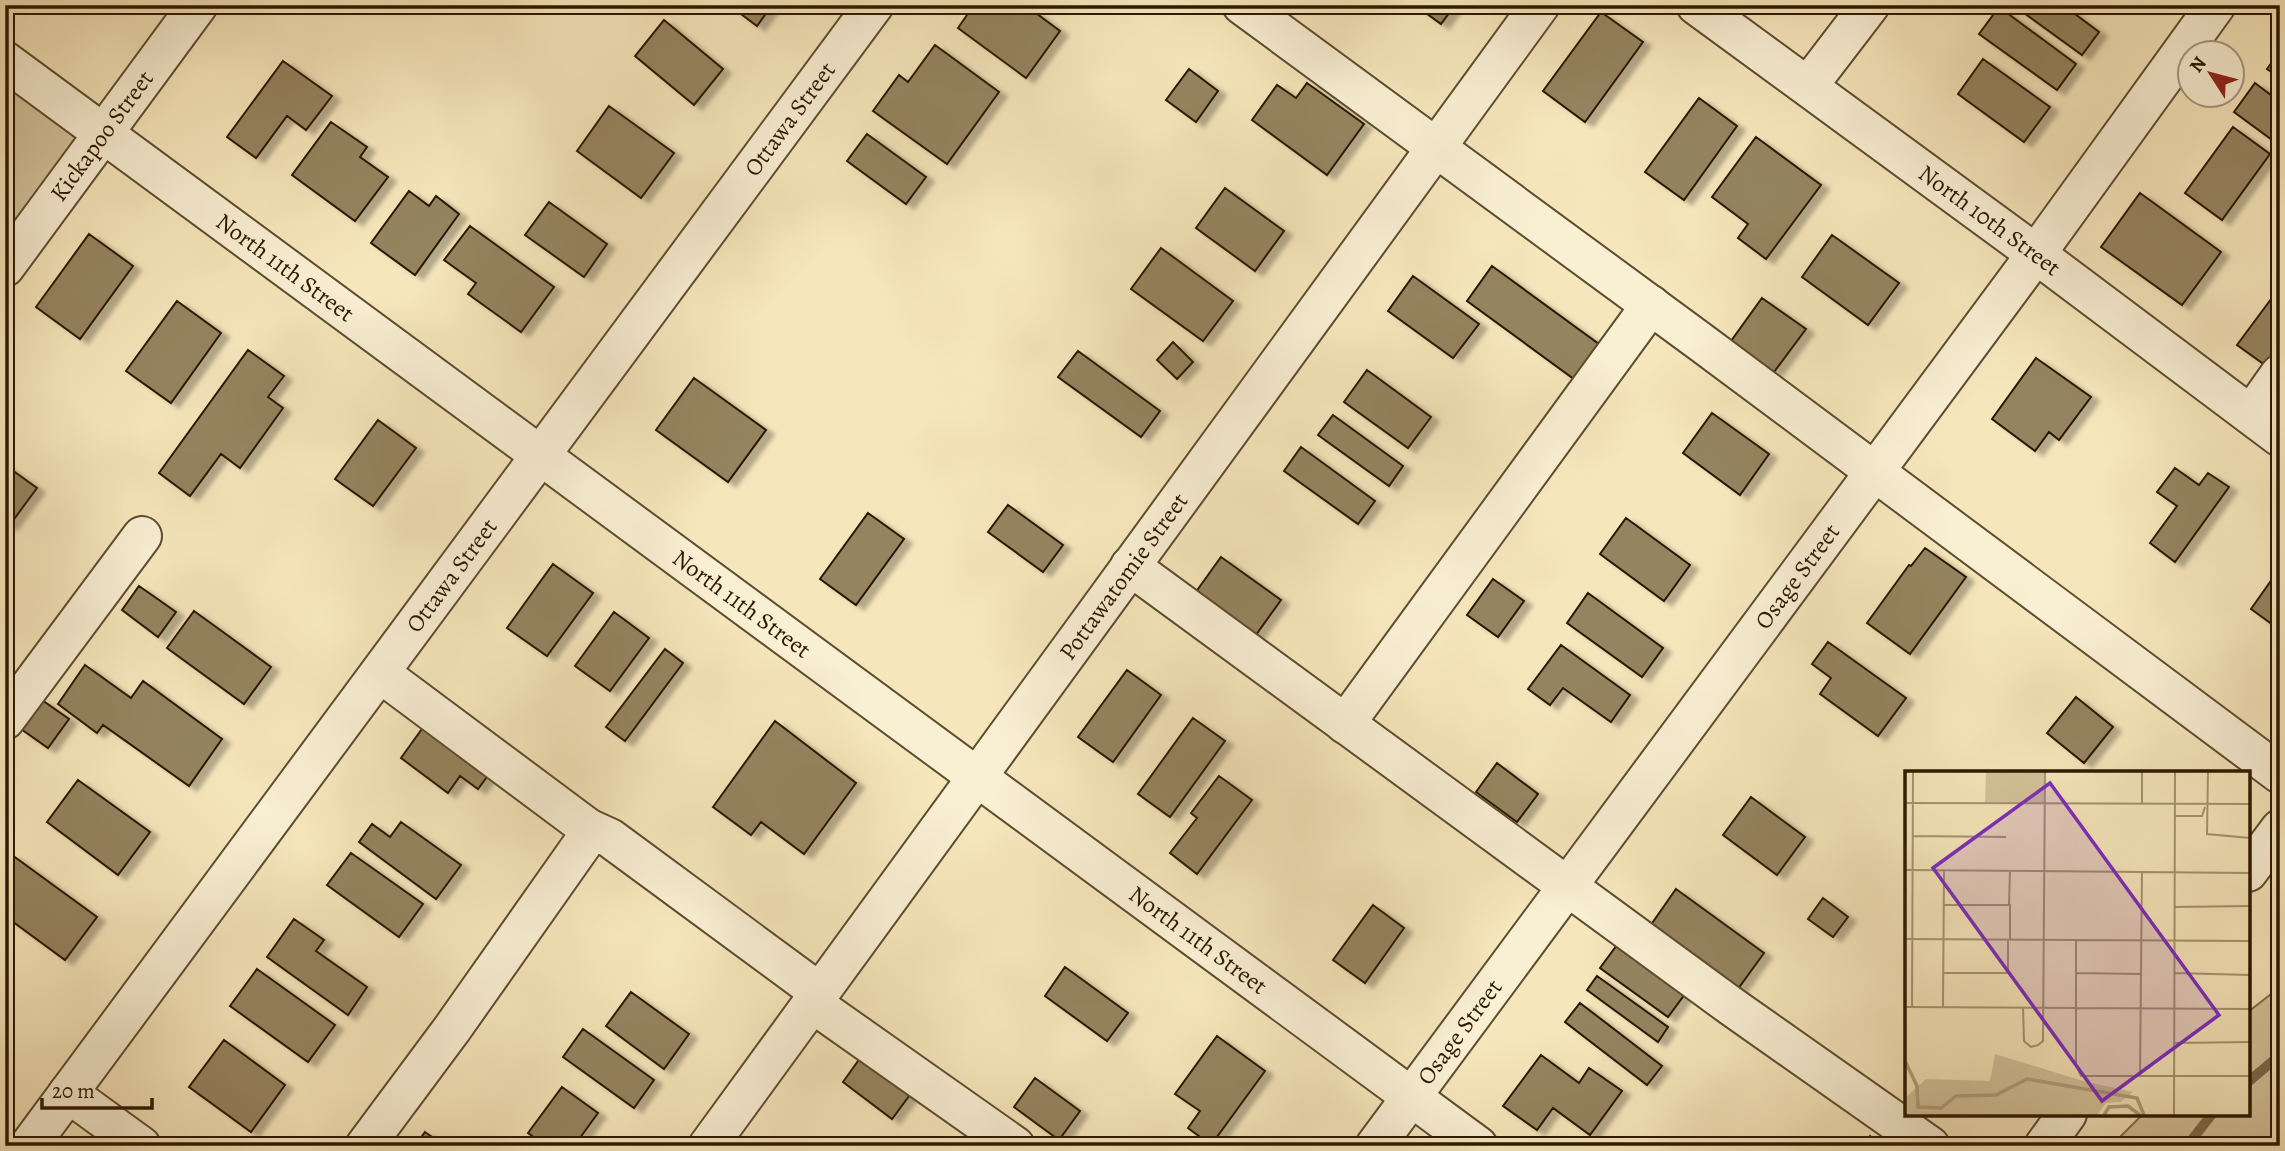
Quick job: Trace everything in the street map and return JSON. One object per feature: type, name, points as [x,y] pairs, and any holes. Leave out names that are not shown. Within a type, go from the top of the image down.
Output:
[{"type":"street","name":"Kickapoo Street","points":[[5,267],[198,5]]},
{"type":"street","name":"Ottawa Street","points":[[29,1146],[874,5]]},
{"type":"street","points":[[1242,5],[1437,146],[2280,774]]},
{"type":"street","name":"Pottawatomie Street","points":[[708,1146],[1540,5]]},
{"type":"street","name":"North 10th Street","points":[[1696,5],[2265,426]]},
{"type":"street","points":[[1808,86],[1870,5]]},
{"type":"street","name":"Osage Street","points":[[1375,1146],[2036,254],[2216,5]]},
{"type":"street","name":"North 11th Street","points":[[5,61],[1478,1146]]},
{"type":"street","points":[[1345,724],[1651,305]]},
{"type":"street","points":[[2265,426],[2280,374]]},
{"type":"street","points":[[5,720],[142,536]]},
{"type":"street","points":[[1130,566],[1568,887],[1930,1146]]},
{"type":"street","points":[[380,673],[588,828],[610,838],[815,997],[1015,1146]]},
{"type":"street","points":[[365,1146],[452,1029],[588,836],[588,828]]},
{"type":"street","points":[[2250,869],[2280,829]]},
{"type":"street","points":[[68,1093],[141,1146]]},
{"type":"street","points":[[2044,1146],[2066,1116]]},
{"type":"shaded area","points":[[5,61],[104,133],[5,267]]},
{"type":"shaded area","points":[[2280,987],[2280,1146],[2111,1146],[2141,1116],[2250,1116],[2250,1010]]},
{"type":"building","points":[[729,5],[772,5],[757,26]]},
{"type":"building","points":[[974,5],[1025,5],[1060,31],[1026,78],[958,28]]},
{"type":"building","points":[[1415,5],[1455,5],[1441,24]]},
{"type":"building","points":[[2013,5],[2063,5],[2099,32],[2082,55]]},
{"type":"building","points":[[1999,7],[2076,64],[2057,90],[1979,34]]},
{"type":"building","points":[[1601,12],[1643,42],[1585,122],[1543,91]]},
{"type":"building","points":[[664,20],[723,69],[694,105],[635,56]]},
{"type":"building","points":[[935,45],[999,92],[947,164],[873,111],[899,75],[908,82]]},
{"type":"building","points":[[2280,51],[2280,78],[2267,69]]},
{"type":"building","points":[[1983,59],[2050,107],[2024,142],[1958,94]]},
{"type":"building","points":[[283,61],[332,96],[306,130],[287,116],[256,158],[227,137]]},
{"type":"building","points":[[1189,69],[1218,91],[1196,122],[1166,100]]},
{"type":"building","points":[[1307,83],[1364,124],[1327,175],[1252,120],[1277,85],[1296,98]]},
{"type":"building","points":[[2255,83],[2280,102],[2279,145],[2234,112],[2237,108],[2246,108],[2246,95]]},
{"type":"building","points":[[1699,98],[1737,126],[1684,200],[1645,172]]},
{"type":"building","points":[[609,106],[674,153],[641,198],[577,151]]},
{"type":"building","points":[[331,122],[367,147],[360,157],[388,177],[355,221],[292,175]]},
{"type":"building","points":[[2233,127],[2270,154],[2222,220],[2185,193]]},
{"type":"building","points":[[867,134],[926,177],[906,204],[847,161]]},
{"type":"building","points":[[1756,137],[1821,185],[1766,259],[1738,238],[1748,224],[1712,197]]},
{"type":"building","points":[[1225,188],[1284,231],[1255,271],[1196,228]]},
{"type":"building","points":[[409,191],[429,206],[436,196],[459,214],[415,275],[371,243]]},
{"type":"building","points":[[2140,193],[2221,252],[2182,305],[2101,247]]},
{"type":"building","points":[[549,202],[607,244],[584,277],[525,235]]},
{"type":"building","points":[[470,226],[554,287],[521,332],[468,294],[476,283],[444,260]]},
{"type":"building","points":[[89,234],[133,266],[80,339],[36,307]]},
{"type":"building","points":[[1832,235],[1899,283],[1868,325],[1802,277]]},
{"type":"building","points":[[1161,248],[1233,301],[1203,341],[1131,289]]},
{"type":"building","points":[[1492,266],[1603,347],[1578,382],[1467,301]]},
{"type":"building","points":[[1413,276],[1479,324],[1453,358],[1388,311]]},
{"type":"building","points":[[2280,287],[2280,359],[2272,370],[2237,345]]},
{"type":"building","points":[[1762,298],[1806,329],[1774,372],[1731,341]]},
{"type":"building","points":[[177,301],[221,333],[171,403],[126,371]]},
{"type":"building","points":[[1173,342],[1193,362],[1177,379],[1157,360]]},
{"type":"building","points":[[248,350],[284,376],[268,397],[283,408],[240,468],[221,454],[190,496],[159,473]]},
{"type":"building","points":[[1078,351],[1160,411],[1141,437],[1058,377]]},
{"type":"building","points":[[2036,358],[2091,397],[2059,440],[2049,432],[2035,451],[1992,419]]},
{"type":"building","points":[[1367,370],[1431,417],[1408,448],[1344,402]]},
{"type":"building","points":[[694,378],[766,430],[728,482],[656,430]]},
{"type":"building","points":[[1712,413],[1769,454],[1740,495],[1683,453]]},
{"type":"building","points":[[1333,415],[1403,466],[1389,486],[1318,435]]},
{"type":"building","points":[[378,420],[416,448],[373,506],[335,479]]},
{"type":"building","points":[[1301,447],[1375,501],[1358,524],[1284,471]]},
{"type":"building","points":[[5,465],[37,488],[9,526],[5,523]]},
{"type":"building","points":[[2175,468],[2199,485],[2208,473],[2229,487],[2175,562],[2150,543],[2177,506],[2157,492]]},
{"type":"building","points":[[1008,505],[1063,545],[1043,572],[988,532]]},
{"type":"building","points":[[868,513],[904,539],[856,605],[820,579]]},
{"type":"building","points":[[1626,518],[1690,565],[1664,601],[1600,554]]},
{"type":"building","points":[[1925,548],[1966,577],[1910,654],[1867,623],[1909,565],[1911,566]]},
{"type":"building","points":[[1221,557],[1281,600],[1253,639],[1193,596]]},
{"type":"building","points":[[553,564],[593,593],[547,656],[507,628]]},
{"type":"building","points":[[2280,568],[2280,630],[2251,609]]},
{"type":"building","points":[[1493,579],[1524,601],[1498,637],[1467,615]]},
{"type":"building","points":[[139,586],[176,612],[158,637],[122,610]]},
{"type":"building","points":[[1588,593],[1663,648],[1642,677],[1567,623]]},
{"type":"building","points":[[194,611],[271,667],[244,704],[167,648]]},
{"type":"building","points":[[614,612],[649,638],[610,691],[575,666]]},
{"type":"building","points":[[1828,642],[1906,698],[1878,736],[1820,694],[1831,678],[1812,664]]},
{"type":"building","points":[[1561,645],[1630,695],[1611,722],[1563,688],[1550,705],[1528,689]]},
{"type":"building","points":[[665,649],[683,663],[625,741],[606,727]]},
{"type":"building","points":[[85,665],[131,698],[143,681],[222,739],[189,786],[103,725],[97,733],[58,704]]},
{"type":"building","points":[[1127,670],[1161,695],[1113,762],[1078,737]]},
{"type":"building","points":[[2076,697],[2113,727],[2084,763],[2047,733]]},
{"type":"building","points":[[42,700],[69,719],[48,748],[21,729]]},
{"type":"building","points":[[1193,718],[1225,741],[1170,817],[1138,794]]},
{"type":"building","points":[[775,721],[856,783],[804,854],[761,822],[751,835],[713,807]]},
{"type":"building","points":[[427,722],[492,770],[478,789],[460,776],[448,793],[401,758]]},
{"type":"building","points":[[1497,763],[1538,794],[1517,822],[1476,792]]},
{"type":"building","points":[[1219,776],[1252,800],[1197,874],[1170,853],[1197,818],[1191,813]]},
{"type":"building","points":[[78,780],[150,832],[118,875],[47,822]]},
{"type":"building","points":[[1751,797],[1805,837],[1777,875],[1723,835]]},
{"type":"building","points":[[401,822],[461,865],[436,899],[359,842],[372,824],[390,837]]},
{"type":"building","points":[[351,853],[423,904],[399,937],[327,885]]},
{"type":"building","points":[[12,855],[97,917],[65,960],[5,916],[5,865]]},
{"type":"building","points":[[1676,889],[1764,953],[1735,993],[1648,929]]},
{"type":"building","points":[[1823,898],[1848,917],[1833,937],[1808,919]]},
{"type":"building","points":[[1373,905],[1404,928],[1365,983],[1333,960]]},
{"type":"building","points":[[294,919],[324,940],[316,951],[367,987],[348,1015],[267,957]]},
{"type":"building","points":[[1617,945],[1685,994],[1668,1017],[1600,968]]},
{"type":"building","points":[[1065,967],[1128,1013],[1107,1041],[1045,996]]},
{"type":"building","points":[[257,969],[335,1025],[308,1062],[230,1006]]},
{"type":"building","points":[[1597,976],[1668,1027],[1658,1042],[1587,990]]},
{"type":"building","points":[[631,992],[689,1034],[664,1069],[606,1026]]},
{"type":"building","points":[[1580,1003],[1662,1066],[1647,1085],[1565,1022]]},
{"type":"building","points":[[583,1029],[654,1080],[634,1108],[563,1057]]},
{"type":"building","points":[[1217,1036],[1265,1071],[1211,1145],[1188,1128],[1200,1111],[1175,1094]]},
{"type":"building","points":[[224,1040],[285,1085],[251,1132],[189,1087]]},
{"type":"building","points":[[868,1047],[918,1084],[892,1119],[843,1082]]},
{"type":"building","points":[[1541,1055],[1579,1083],[1589,1068],[1622,1091],[1590,1135],[1553,1108],[1537,1130],[1503,1106]]},
{"type":"building","points":[[1035,1078],[1080,1111],[1059,1140],[1014,1107]]},
{"type":"building","points":[[562,1087],[598,1113],[574,1146],[546,1146],[528,1133]]},
{"type":"building","points":[[425,1132],[445,1146],[415,1146]]},
{"type":"building","points":[[1870,1136],[1883,1146],[1863,1146]]},
{"type":"waterway","points":[[2250,1080],[2280,1055]]},
{"type":"waterway","points":[[2187,1146],[2210,1116]]}]
